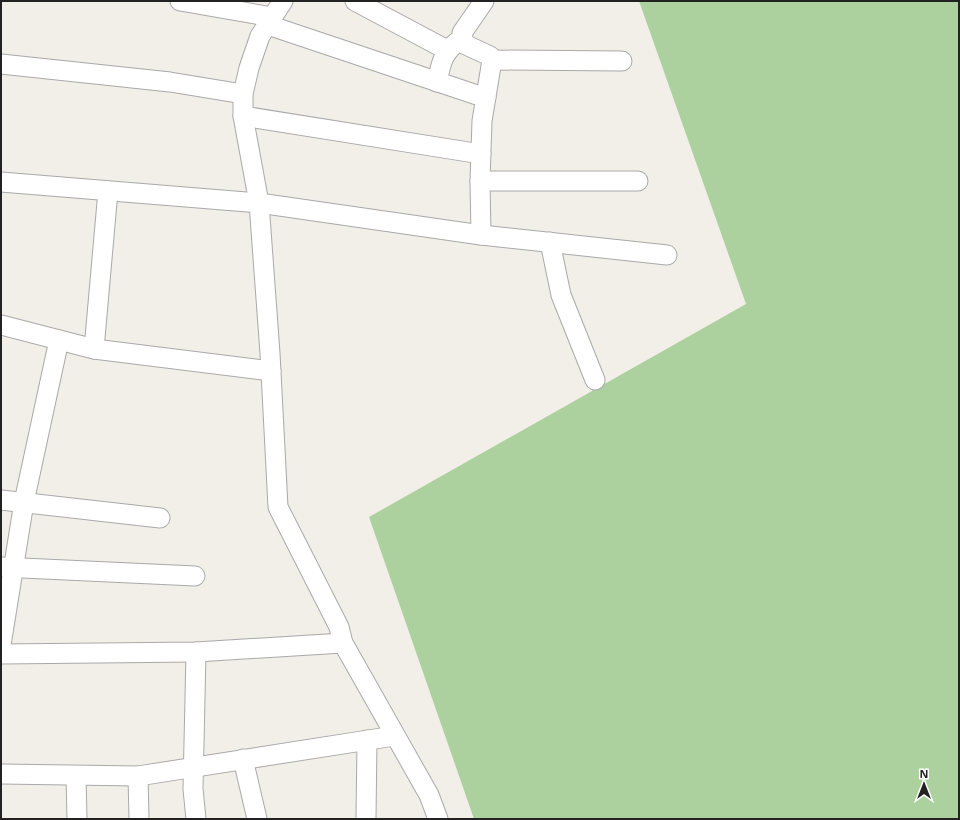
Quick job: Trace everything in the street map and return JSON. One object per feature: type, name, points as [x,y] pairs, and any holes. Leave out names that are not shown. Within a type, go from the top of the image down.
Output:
[{"type":"street","points":[[180,1],[270,21],[437,82],[486,98]]},
{"type":"street","points":[[283,1],[258,43],[249,68],[244,94],[243,116],[259,203],[271,371],[278,507],[339,627],[343,643],[394,736],[429,795],[438,819]]},
{"type":"street","points":[[355,1],[454,44],[464,44],[490,56],[492,60],[482,121],[480,181],[481,235]]},
{"type":"street","points":[[437,82],[442,61],[484,1]]},
{"type":"street","points":[[492,60],[622,61]]},
{"type":"street","points":[[1,64],[170,82],[244,94]]},
{"type":"street","points":[[243,116],[481,154]]},
{"type":"street","points":[[480,181],[638,180]]},
{"type":"street","points":[[1,182],[259,203],[481,235],[667,255]]},
{"type":"street","points":[[94,349],[108,191]]},
{"type":"street","points":[[550,242],[560,296],[594,380]]},
{"type":"street","points":[[1,326],[94,349],[271,371]]},
{"type":"street","points":[[1,645],[7,567],[24,502],[59,340]]},
{"type":"street","points":[[1,500],[160,518]]},
{"type":"street","points":[[7,567],[195,576]]},
{"type":"street","points":[[1,654],[196,652],[343,643]]},
{"type":"street","points":[[196,652],[193,790],[196,819]]},
{"type":"street","points":[[1,774],[138,776],[394,736]]},
{"type":"street","points":[[366,740],[366,819]]},
{"type":"street","points":[[243,759],[257,819]]},
{"type":"street","points":[[76,776],[77,819]]},
{"type":"street","points":[[138,776],[139,819]]},
{"type":"green space","points":[[639,1],[959,1],[959,819],[474,819],[369,517],[746,304]]}]
